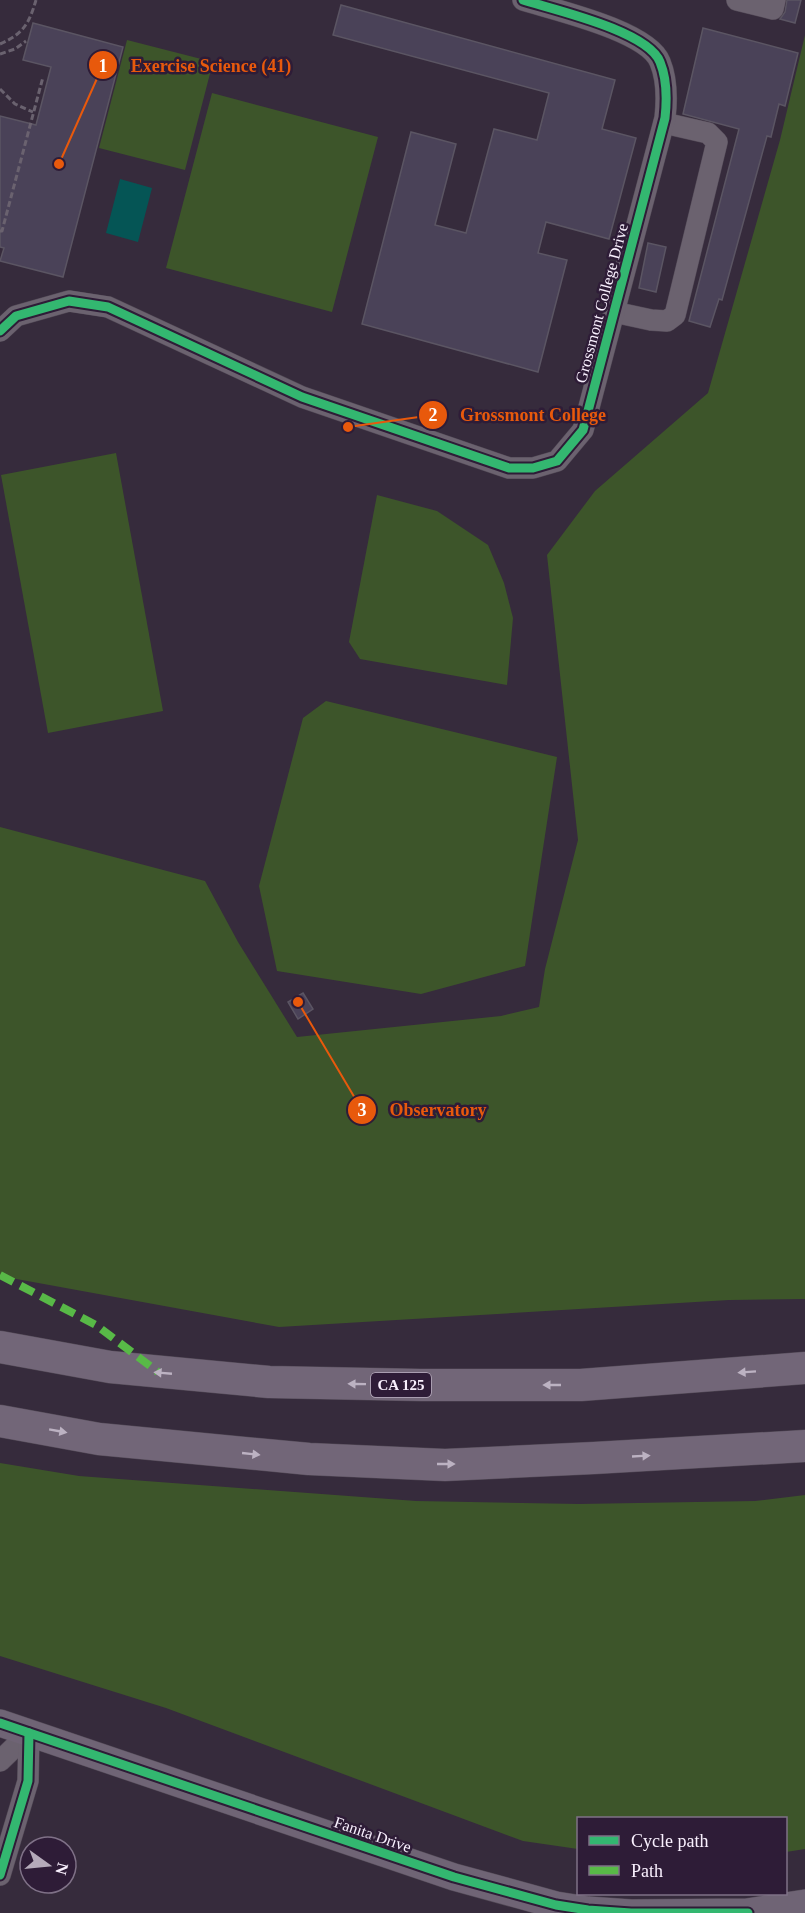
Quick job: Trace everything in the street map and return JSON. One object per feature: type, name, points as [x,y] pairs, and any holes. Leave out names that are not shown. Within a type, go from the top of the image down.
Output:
[{"type":"highway","name":"CA 125","points":[[0,1347],[110,1367],[269,1382],[421,1385],[581,1384],[805,1368]]},
{"type":"highway","points":[[0,1420],[110,1440],[309,1459],[445,1465],[805,1446]]},
{"type":"main road","name":"Fanita Drive","points":[[0,1723],[454,1877],[556,1905],[631,1913],[748,1912],[805,1903]]},
{"type":"street","points":[[737,0],[773,9],[775,0]]},
{"type":"street","name":"Grossmont College Drive","points":[[0,331],[16,316],[69,301],[108,307],[302,397],[509,468],[533,468],[557,461],[583,430],[664,123],[667,97],[660,61],[643,43],[624,32],[537,2]]},
{"type":"street","points":[[614,312],[659,321],[667,321],[675,315],[717,142],[708,133],[664,123]]},
{"type":"street","points":[[0,1761],[29,1733]]},
{"type":"street","points":[[0,1875],[28,1781],[29,1733]]},
{"type":"path","points":[[0,44],[14,38],[26,27],[36,0]]},
{"type":"path","points":[[0,54],[15,49],[27,41]]},
{"type":"path","points":[[0,231],[43,77]]},
{"type":"path","points":[[0,89],[15,104],[33,112]]},
{"type":"shaded area","points":[[805,35],[805,1299],[729,1300],[279,1327],[0,1276],[0,827],[205,881],[238,942],[297,1037],[501,1016],[539,1007],[545,969],[578,840],[547,555],[595,491],[708,393],[780,140]]},
{"type":"shaded area","points":[[127,40],[213,62],[185,170],[99,148]]},
{"type":"shaded area","points":[[212,93],[378,137],[332,312],[166,268]]},
{"type":"shaded area","points":[[120,179],[152,188],[138,242],[106,233]]},
{"type":"shaded area","points":[[116,453],[163,711],[48,733],[1,475]]},
{"type":"shaded area","points":[[377,495],[437,511],[488,545],[504,583],[513,618],[507,685],[360,659],[349,642]]},
{"type":"shaded area","points":[[326,701],[557,757],[525,966],[421,994],[277,971],[259,886],[303,718]]},
{"type":"shaded area","points":[[0,1463],[79,1476],[416,1501],[579,1504],[755,1501],[805,1495],[805,1849],[787,1852],[787,1817],[577,1817],[577,1849],[523,1841],[166,1708],[0,1656]]},
{"type":"building","points":[[787,0],[801,0],[795,23],[780,19],[785,12]]},
{"type":"building","points":[[341,5],[615,80],[602,129],[636,138],[609,239],[546,222],[538,253],[567,260],[538,372],[362,324],[411,132],[456,144],[435,225],[466,233],[494,129],[537,140],[549,93],[333,35]]},
{"type":"building","points":[[33,23],[123,47],[63,277],[0,261],[4,248],[0,247],[0,116],[36,125],[51,67],[23,60]]},
{"type":"building","points":[[703,28],[798,53],[785,106],[779,104],[771,137],[767,136],[722,300],[719,299],[710,327],[689,321],[739,129],[683,114]]},
{"type":"building","points":[[648,243],[666,247],[656,292],[639,288]]},
{"type":"building","points":[[303,993],[313,1009],[298,1019],[288,1002]]},
{"type":"marked path","points":[[0,1275],[96,1325],[158,1372]]},
{"type":"cycle path","points":[[0,331],[16,316],[69,301],[108,307],[302,397],[509,468],[533,468],[557,461],[583,430],[665,118],[666,90],[660,62],[652,51],[638,41],[599,23],[523,0]]},
{"type":"cycle path","points":[[0,1723],[454,1877],[556,1905],[631,1913],[748,1913]]},
{"type":"cycle path","points":[[0,1875],[28,1781],[29,1733]]},
{"type":"place","name":"Exercise Science (41)","points":[[59,164]]},
{"type":"place","name":"Grossmont College","points":[[348,427]]},
{"type":"place","name":"Observatory","points":[[298,1002]]}]
